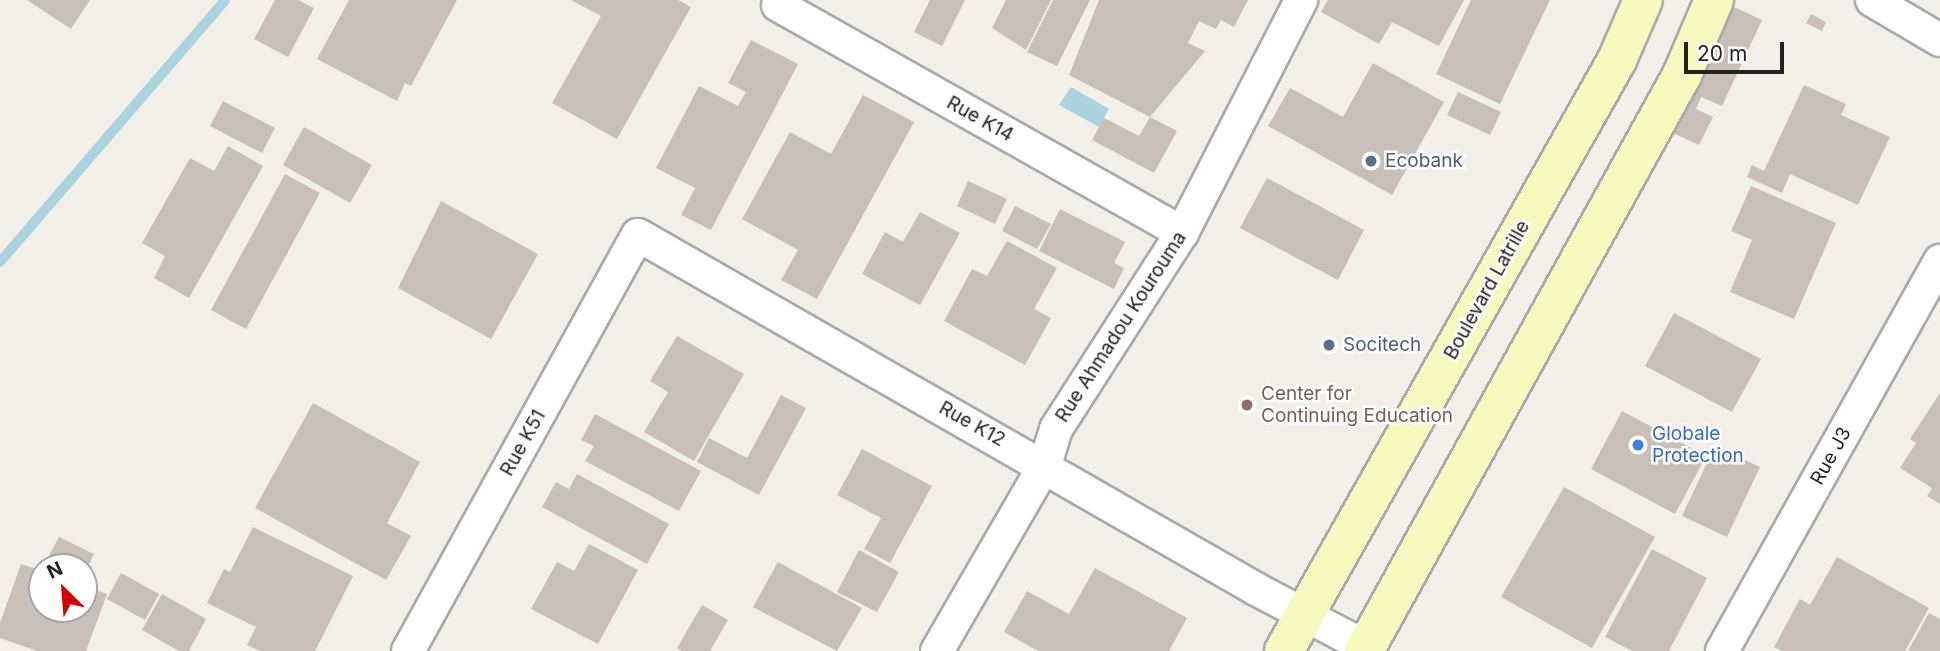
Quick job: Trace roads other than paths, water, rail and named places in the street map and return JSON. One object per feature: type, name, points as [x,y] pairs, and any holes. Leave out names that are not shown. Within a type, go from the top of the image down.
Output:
[{"type":"main road","name":"Boulevard Latrille","points":[[1284,651],[1617,60],[1643,0]]},
{"type":"main road","points":[[1365,649],[1682,75],[1714,0]]},
{"type":"street","name":"Rue Ahmadou Kourouma","points":[[937,651],[1045,465],[1056,429],[1182,233],[1301,0]]},
{"type":"street","points":[[1872,0],[1938,37]]},
{"type":"street","name":"Rue K14","points":[[778,5],[1182,233]]},
{"type":"street","name":"Rue K12","points":[[638,235],[1365,649]]},
{"type":"street","name":"Rue K51","points":[[408,651],[638,235]]},
{"type":"street","name":"Rue J3","points":[[1722,651],[1937,274]]},
{"type":"water","points":[[1071,87],[1109,109],[1099,127],[1059,105]]},
{"type":"waterway","points":[[0,262],[225,0]]},
{"type":"place","name":"Ecobank","points":[[1371,161]]},
{"type":"place","name":"Socitech","points":[[1329,345]]},
{"type":"place","name":"Center for Continuing Education","points":[[1247,405]]},
{"type":"place","name":"Globale Protection","points":[[1638,445]]}]
